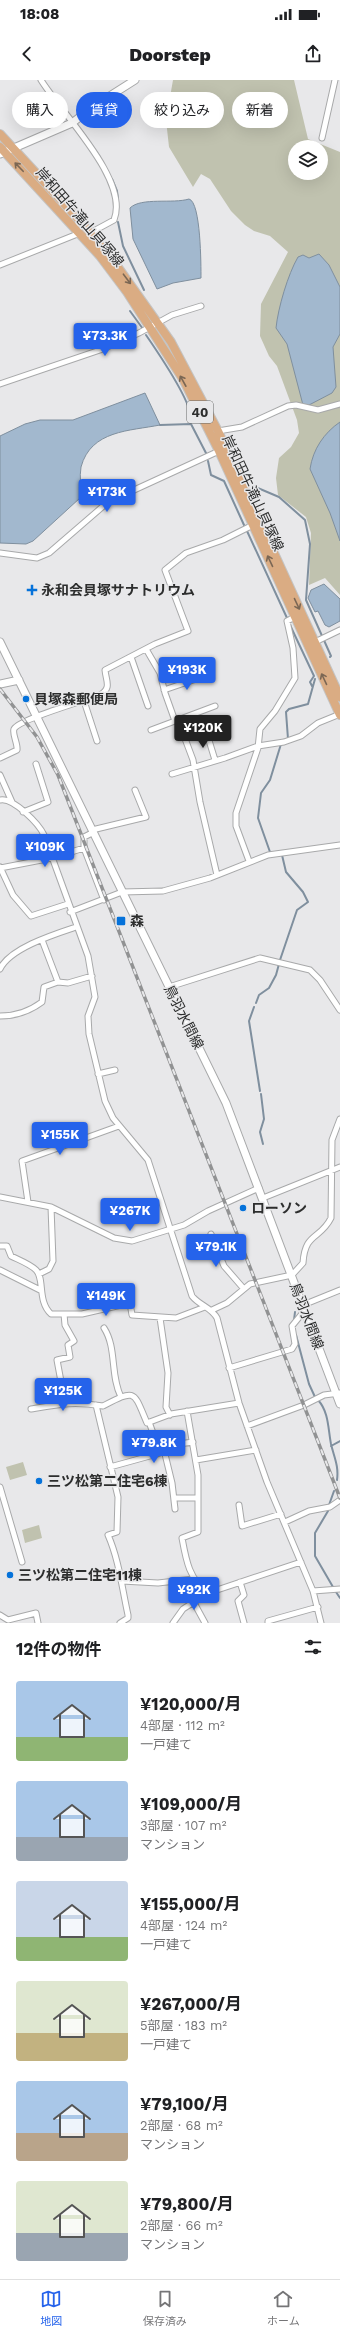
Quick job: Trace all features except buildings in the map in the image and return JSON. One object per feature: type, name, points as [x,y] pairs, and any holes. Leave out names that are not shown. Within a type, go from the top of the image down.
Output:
[{"type":"main road","name":"岸和田牛滝山貝塚線","points":[[0,134],[90,233],[117,266],[158,323],[192,380],[218,431],[340,697]]},
{"type":"main road","name":"岸和田牛滝山貝塚線","points":[[2,151],[80,233],[127,292],[183,379],[219,451],[340,714]]},
{"type":"street","points":[[41,80],[72,124],[89,143],[111,183],[116,199],[114,220],[90,233]]},
{"type":"street","points":[[2,151],[14,148],[72,124],[94,106],[135,80]]},
{"type":"street","points":[[322,138],[335,80]]},
{"type":"street","points":[[0,265],[80,233]]},
{"type":"street","points":[[0,384],[100,350],[172,315],[201,306]]},
{"type":"street","points":[[218,431],[242,427],[288,406],[296,405],[318,410],[340,404]]},
{"type":"street","points":[[0,553],[37,558],[49,553],[108,502],[219,451]]},
{"type":"street","points":[[0,758],[17,750],[14,729],[37,717],[84,701],[108,690],[105,670],[146,649],[188,631],[165,570],[186,553],[223,540],[253,525]]},
{"type":"street","points":[[249,861],[235,819],[258,746],[260,729],[275,711],[295,678],[293,648],[287,621],[295,617]]},
{"type":"street","points":[[315,642],[340,630]]},
{"type":"street","name":"鳥羽水間線","points":[[0,642],[226,1103],[338,1393],[340,1404]]},
{"type":"street","points":[[146,649],[160,673],[164,690],[193,760],[216,876]]},
{"type":"street","points":[[131,657],[148,706]]},
{"type":"street","points":[[164,690],[205,676]]},
{"type":"street","points":[[0,684],[19,680]]},
{"type":"street","points":[[84,701],[97,741]]},
{"type":"street","points":[[151,730],[215,706]]},
{"type":"street","points":[[172,774],[258,746],[284,742],[302,736],[318,723],[340,714]]},
{"type":"street","points":[[207,734],[215,760]]},
{"type":"street","points":[[23,812],[48,802],[36,764]]},
{"type":"street","points":[[0,775],[12,802],[41,828],[70,912],[86,951],[92,976],[95,997],[88,1016],[89,1034],[105,1101],[119,1126],[148,1160],[192,1296],[205,1307],[212,1310],[217,1318],[238,1403],[284,1522],[313,1590],[321,1623]]},
{"type":"street","points":[[104,900],[84,848],[84,837],[93,831],[146,817],[135,790]]},
{"type":"street","points":[[0,800],[12,802]]},
{"type":"street","points":[[70,912],[122,892],[163,891],[216,876],[249,861],[268,855],[340,845]]},
{"type":"street","points":[[68,904],[31,916],[13,895],[0,867],[52,858],[84,848]]},
{"type":"street","points":[[0,969],[7,957],[42,940],[76,927]]},
{"type":"street","points":[[42,940],[58,982]]},
{"type":"street","points":[[169,987],[260,958],[310,970],[320,980],[340,1010]]},
{"type":"street","points":[[0,1016],[15,1015],[37,1006],[42,1002],[44,987],[58,982],[68,983],[92,976]]},
{"type":"street","points":[[98,1074],[115,1070]]},
{"type":"street","points":[[212,1310],[228,1303],[250,1284],[292,1275],[303,1263],[304,1249],[307,1242],[328,1224],[331,1218],[330,1170],[332,1140],[340,1119]]},
{"type":"street","points":[[28,1202],[22,1161],[119,1126]]},
{"type":"street","points":[[263,1198],[340,1167]]},
{"type":"street","points":[[0,1197],[51,1207],[122,1240],[132,1241],[184,1225],[208,1211],[259,1188]]},
{"type":"street","points":[[39,1274],[49,1269],[53,1261],[51,1207]]},
{"type":"street","points":[[210,1234],[224,1266],[244,1288]]},
{"type":"street","points":[[0,1246],[7,1246],[11,1256],[35,1269],[39,1274],[40,1290],[46,1310],[51,1314],[82,1314],[130,1303],[132,1315],[176,1318],[205,1307]]},
{"type":"street","points":[[0,1270],[40,1290]]},
{"type":"street","points":[[229,1368],[292,1349],[295,1344],[292,1326],[304,1308],[340,1290]]},
{"type":"street","points":[[64,1314],[65,1325],[74,1341],[68,1345],[70,1357],[58,1360],[65,1403]]},
{"type":"street","points":[[160,1318],[168,1373],[166,1407],[170,1415]]},
{"type":"street","points":[[104,1328],[111,1342],[114,1379],[121,1396]]},
{"type":"street","points":[[247,1426],[304,1405],[324,1395],[338,1393]]},
{"type":"street","points":[[31,1409],[65,1403],[82,1402],[103,1406],[121,1396],[132,1394],[137,1397],[162,1451],[174,1498],[175,1509]]},
{"type":"street","points":[[149,1422],[187,1411],[238,1403]]},
{"type":"street","points":[[96,1405],[102,1424],[110,1467],[118,1497],[117,1532],[108,1535],[116,1553],[118,1572],[122,1581],[128,1618],[120,1623]]},
{"type":"street","points":[[187,1411],[198,1475],[198,1532],[182,1538],[193,1579],[208,1593]]},
{"type":"street","points":[[110,1467],[162,1451],[179,1444],[193,1442]]},
{"type":"street","points":[[196,1460],[256,1450]]},
{"type":"street","points":[[0,1487],[22,1562]]},
{"type":"street","points":[[174,1498],[197,1498]]},
{"type":"street","points":[[284,1522],[309,1511],[330,1508],[340,1500]]},
{"type":"street","points":[[239,1505],[242,1526],[281,1514]]},
{"type":"street","points":[[173,1623],[184,1609],[193,1601],[208,1593],[301,1562]]},
{"type":"street","points":[[122,1581],[158,1583],[193,1579]]},
{"type":"street","points":[[240,1582],[244,1595],[238,1601],[244,1623]]},
{"type":"street","points":[[313,1590],[340,1588]]},
{"type":"street","points":[[193,1601],[205,1623]]},
{"type":"street","points":[[268,1623],[268,1621],[318,1607]]},
{"type":"street","points":[[0,1615],[8,1621],[36,1613],[38,1623]]},
{"type":"green space","points":[[173,80],[294,80],[308,139],[310,140],[288,140],[288,180],[328,180],[328,147],[340,152],[340,595],[325,578],[309,585],[311,533],[306,517],[278,495],[276,478],[279,458],[291,447],[299,433],[297,420],[277,366],[269,356],[260,336],[261,304],[288,252],[270,236],[254,231],[245,225],[231,211],[210,179],[201,174],[193,187],[169,147],[167,128],[224,128],[224,92],[171,92]]},
{"type":"green space","points":[[23,1462],[27,1475],[10,1480],[6,1467]]},
{"type":"green space","points":[[39,1525],[42,1538],[25,1543],[22,1530]]},
{"type":"water","points":[[189,199],[193,203],[198,222],[201,278],[173,283],[157,289],[133,239],[130,208],[142,203]]},
{"type":"water","points":[[319,254],[329,265],[340,287],[340,334],[333,347],[336,387],[332,393],[309,405],[303,405],[287,344],[276,328],[284,291],[298,257],[303,255],[309,258]]},
{"type":"water","points":[[145,393],[160,425],[124,431],[102,439],[93,446],[86,455],[81,467],[80,498],[33,541],[26,544],[0,543],[0,436],[25,424],[40,420],[73,420]]},
{"type":"water","points":[[340,422],[340,541],[330,513],[310,469],[311,462],[320,442],[334,426]]},
{"type":"water","points":[[324,584],[340,599],[340,621],[329,627],[325,625],[318,611],[315,612],[308,598],[311,590]]},
{"type":"waterway","points":[[81,130],[100,157]]},
{"type":"waterway","points":[[112,179],[117,191],[118,199]]},
{"type":"waterway","points":[[118,222],[123,246],[144,290]]},
{"type":"waterway","points":[[130,311],[143,329]]},
{"type":"waterway","points":[[146,335],[180,389],[190,411],[191,419]]},
{"type":"waterway","points":[[160,425],[191,424],[207,455]]},
{"type":"waterway","points":[[208,461],[211,475],[224,481],[244,525]]},
{"type":"waterway","points":[[253,486],[279,497],[305,520],[310,544],[306,600],[331,656],[330,657]]},
{"type":"waterway","points":[[247,531],[287,618]]},
{"type":"waterway","points":[[290,625],[314,676],[310,682],[312,686]]},
{"type":"waterway","points":[[288,739],[286,712],[289,709],[308,704],[315,679]]},
{"type":"waterway","points":[[270,852],[258,818],[261,793],[270,780],[281,744]]},
{"type":"waterway","points":[[280,960],[297,910],[308,902],[303,892],[286,872],[282,855]]},
{"type":"waterway","points":[[256,1003],[259,995],[269,988],[276,975],[279,964]]},
{"type":"waterway","points":[[254,1007],[249,1021],[260,1091]]},
{"type":"waterway","points":[[261,1094],[264,1119],[260,1132],[263,1144]]},
{"type":"waterway","points":[[294,1320],[295,1312]]},
{"type":"waterway","points":[[296,1335],[309,1384],[315,1397]]},
{"type":"waterway","points":[[318,1400],[322,1405],[328,1421],[331,1444],[337,1466],[337,1480]]},
{"type":"waterway","points":[[331,1446],[340,1441]]},
{"type":"waterway","points":[[329,1505],[334,1491]]},
{"type":"waterway","points":[[328,1511],[315,1533],[315,1556],[333,1587]]},
{"type":"waterway","points":[[336,1592],[340,1598]]},
{"type":"railway","points":[[0,689],[37,737],[58,775],[340,1498]]},
{"type":"place","name":"永和会貝塚サナトリウム","points":[[32,590]]},
{"type":"place","name":"貝塚森郵便局","points":[[26,699]]},
{"type":"place","name":"森","points":[[121,921]]},
{"type":"place","name":"ローソン","points":[[243,1208]]},
{"type":"place","name":"三ツ松第二住宅6棟","points":[[39,1481]]},
{"type":"place","name":"三ツ松第二住宅11棟","points":[[10,1575]]}]
